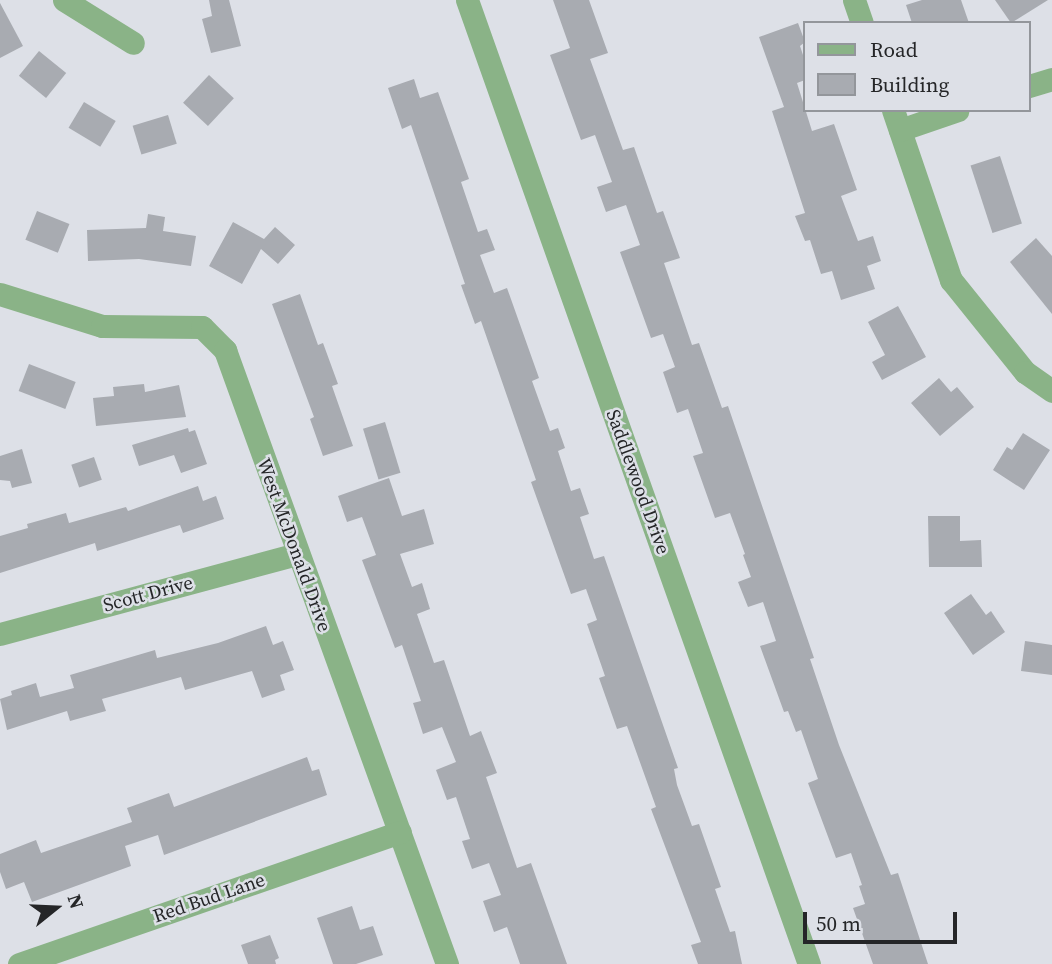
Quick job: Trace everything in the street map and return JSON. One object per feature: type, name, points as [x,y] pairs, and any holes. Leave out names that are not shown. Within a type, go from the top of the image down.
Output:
[{"type":"street","points":[[64,0],[133,43]]},
{"type":"street","name":"Saddlewood Drive","points":[[467,0],[808,964]]},
{"type":"street","points":[[853,0],[861,21]]},
{"type":"street","points":[[1031,85],[1052,79]]},
{"type":"street","points":[[946,112],[896,120],[951,280],[1025,372],[1052,391]]},
{"type":"street","name":"West McDonald Drive","points":[[0,294],[102,326],[202,327],[225,350],[296,554],[447,964]]},
{"type":"street","name":"Scott Drive","points":[[0,634],[296,554]]},
{"type":"street","name":"Red Bud Lane","points":[[19,964],[400,832]]},
{"type":"building","points":[[209,0],[229,0],[241,46],[211,53],[202,19],[212,16]]},
{"type":"building","points":[[553,0],[589,0],[608,53],[590,59],[623,150],[634,147],[657,213],[663,211],[680,258],[664,263],[692,345],[699,343],[722,408],[728,406],[814,658],[810,659],[839,745],[891,875],[898,873],[928,964],[873,964],[853,908],[865,904],[859,886],[862,885],[851,853],[836,858],[808,783],[818,779],[801,730],[796,732],[788,711],[784,712],[760,646],[776,641],[763,602],[748,607],[738,582],[751,577],[743,555],[745,554],[730,513],[715,518],[693,456],[703,453],[688,409],[677,413],[663,372],[675,367],[663,334],[651,338],[620,252],[640,245],[626,205],[606,212],[597,187],[612,182],[595,135],[581,140],[550,55],[570,48]]},
{"type":"building","points":[[922,0],[961,0],[968,21],[911,21],[906,5]]},
{"type":"building","points":[[995,0],[1048,0],[1014,21],[1010,21]]},
{"type":"building","points":[[0,3],[23,46],[0,58]]},
{"type":"building","points":[[798,23],[804,39],[800,46],[804,58],[804,80],[797,83],[804,112],[812,131],[834,124],[857,190],[841,196],[858,241],[873,236],[881,261],[867,266],[875,289],[841,300],[832,271],[821,274],[810,240],[805,241],[795,216],[805,213],[772,111],[784,107],[759,37]]},
{"type":"building","points":[[39,51],[66,73],[46,98],[19,76]]},
{"type":"building","points":[[209,75],[234,98],[208,126],[183,103]]},
{"type":"building","points":[[414,79],[420,98],[438,92],[469,179],[461,182],[478,232],[487,229],[495,250],[480,255],[494,293],[507,288],[539,378],[532,381],[550,431],[558,428],[565,448],[558,451],[571,491],[580,488],[589,514],[580,517],[594,559],[604,556],[678,768],[674,769],[677,785],[692,826],[699,824],[721,887],[715,889],[730,932],[735,931],[742,964],[698,964],[691,945],[701,942],[651,809],[656,807],[627,726],[617,729],[599,678],[605,676],[587,624],[597,620],[586,589],[571,594],[531,482],[536,480],[481,321],[475,324],[461,285],[465,284],[411,125],[402,129],[388,88]]},
{"type":"building","points":[[84,102],[116,121],[100,147],[69,128]]},
{"type":"building","points":[[168,115],[177,144],[141,155],[133,126]]},
{"type":"building","points":[[1000,156],[1022,224],[992,233],[971,166]]},
{"type":"building","points":[[37,211],[69,224],[58,253],[25,240]]},
{"type":"building","points":[[148,214],[165,217],[163,231],[196,236],[191,266],[139,259],[88,261],[87,230],[146,228]]},
{"type":"building","points":[[233,222],[264,239],[275,227],[295,245],[278,264],[261,249],[242,284],[209,266]]},
{"type":"building","points":[[1036,238],[1052,256],[1052,314],[1010,262]]},
{"type":"building","points":[[300,294],[318,345],[323,343],[338,384],[332,386],[353,446],[323,456],[310,419],[314,417],[272,304]]},
{"type":"building","points":[[898,306],[926,357],[882,380],[872,362],[885,355],[868,322]]},
{"type":"building","points":[[29,364],[76,382],[65,409],[19,391]]},
{"type":"building","points":[[939,378],[951,392],[957,387],[974,407],[940,436],[911,403]]},
{"type":"building","points":[[144,384],[145,392],[179,385],[186,417],[96,426],[93,398],[114,396],[113,387]]},
{"type":"building","points":[[385,422],[400,473],[379,479],[363,429]]},
{"type":"building","points":[[188,428],[189,432],[195,430],[207,464],[181,473],[174,455],[139,466],[132,445]]},
{"type":"building","points":[[1023,433],[1050,450],[1024,490],[993,470],[1007,447],[1012,450]]},
{"type":"building","points":[[22,449],[32,483],[12,488],[10,481],[0,480],[0,456]]},
{"type":"building","points":[[94,457],[102,480],[79,488],[71,465]]},
{"type":"building","points":[[389,478],[402,516],[424,509],[434,544],[400,554],[412,587],[422,583],[430,609],[417,614],[434,663],[444,660],[470,736],[481,731],[497,773],[486,777],[517,868],[531,863],[567,964],[520,964],[507,927],[494,932],[483,901],[501,895],[489,863],[472,869],[462,841],[470,839],[456,797],[447,800],[436,770],[456,762],[442,727],[423,734],[413,703],[421,701],[402,645],[395,648],[362,560],[376,555],[362,517],[347,522],[338,496]]},
{"type":"building","points":[[198,486],[203,501],[216,496],[224,519],[183,533],[180,525],[97,551],[95,543],[0,573],[0,536],[28,528],[27,524],[66,513],[69,523],[126,507],[128,511]]},
{"type":"building","points":[[928,516],[960,516],[960,541],[981,540],[982,567],[929,567]]},
{"type":"building","points":[[971,594],[986,615],[991,611],[1005,632],[973,655],[944,613]]},
{"type":"building","points":[[266,626],[273,645],[283,641],[294,670],[280,675],[285,690],[262,698],[252,671],[185,690],[181,677],[102,699],[106,711],[70,721],[67,711],[7,730],[0,699],[12,695],[11,691],[36,683],[40,697],[74,688],[70,675],[155,650],[157,658],[218,643]]},
{"type":"building","points":[[1025,641],[1052,645],[1052,675],[1021,671]]},
{"type":"building","points":[[307,757],[312,771],[319,769],[327,795],[164,855],[158,835],[125,846],[131,866],[32,902],[24,882],[6,889],[0,872],[0,854],[36,840],[41,853],[132,822],[127,808],[169,793],[174,807]]},
{"type":"building","points":[[352,906],[360,930],[373,926],[383,955],[356,964],[333,964],[317,918]]},
{"type":"building","points":[[270,935],[279,958],[275,960],[276,964],[248,964],[241,945]]}]
